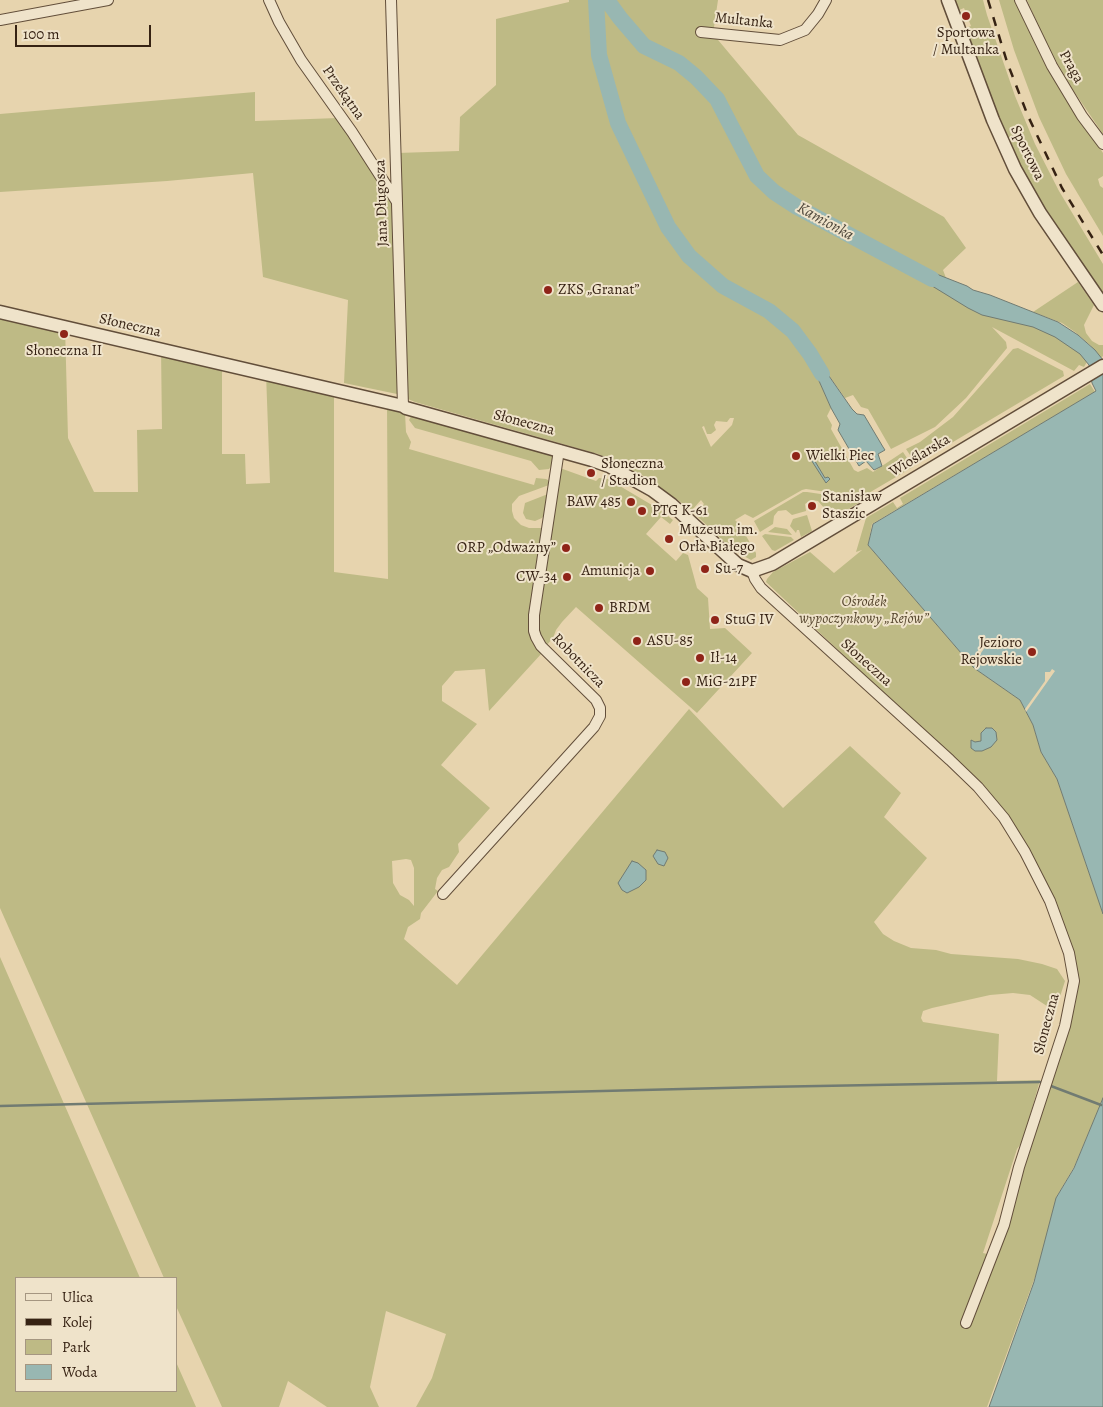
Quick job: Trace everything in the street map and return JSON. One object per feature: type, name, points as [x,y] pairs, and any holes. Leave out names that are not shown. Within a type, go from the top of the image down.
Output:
[{"type":"street","points":[[0,20],[108,0]]},
{"type":"street","name":"Przekątna","points":[[269,0],[279,22],[302,60],[352,132],[396,202]]},
{"type":"street","name":"Jana Długosza","points":[[391,0],[403,406]]},
{"type":"street","name":"Multanka","points":[[701,32],[780,40],[805,30],[826,0]]},
{"type":"street","name":"Sportowa","points":[[948,0],[993,120],[1015,168],[1040,213],[1103,305]]},
{"type":"street","name":"Praga","points":[[1020,0],[1052,66],[1082,116],[1103,144]]},
{"type":"street","name":"Słoneczna","points":[[0,312],[403,406],[609,466],[652,490],[671,504],[738,565],[752,571],[761,588],[978,787],[1004,818],[1025,852],[1050,901],[1069,953],[1074,981],[1065,1026],[1019,1168],[1004,1225],[966,1323]]},
{"type":"street","name":"Wioślarska","points":[[752,571],[772,564],[1103,366]]},
{"type":"street","name":"Robotnicza","points":[[443,894],[594,727],[600,716],[600,708],[596,700],[541,646],[534,631],[534,616],[559,450]]},
{"type":"green space","points":[[569,0],[718,0],[713,34],[798,135],[944,217],[966,248],[943,270],[954,299],[1048,330],[1084,355],[1088,360],[1084,367],[1079,365],[1074,371],[992,327],[1006,342],[1007,348],[966,398],[935,427],[891,449],[868,409],[861,407],[853,395],[845,398],[813,353],[808,356],[831,408],[827,416],[832,425],[831,429],[854,470],[858,472],[867,468],[873,472],[903,452],[913,467],[862,497],[806,489],[753,518],[745,514],[735,520],[756,553],[756,557],[751,560],[733,550],[698,517],[696,514],[704,504],[701,500],[692,510],[642,475],[598,454],[408,399],[397,153],[459,151],[460,117],[496,85],[496,19],[569,2]],"holes":[[[730,418],[734,418],[732,425],[711,447],[702,427],[704,426],[707,434],[711,434],[716,430],[714,425],[716,421],[727,422]]]},
{"type":"green space","points":[[953,0],[983,0],[1015,96],[1035,144],[1059,191],[1103,264],[1103,296],[1038,200],[1007,143],[963,29],[971,26],[964,8],[957,11]]},
{"type":"green space","points":[[999,0],[1016,0],[1073,108],[1103,153],[1103,176],[1098,179],[1100,186],[1103,188],[1103,236],[1066,174],[1039,117],[1014,50]]},
{"type":"green space","points":[[1027,0],[1103,0],[1103,134],[1073,90],[1049,49]]},
{"type":"green space","points":[[255,92],[255,121],[338,118],[392,203],[398,366],[397,394],[344,383],[348,300],[263,277],[253,173],[167,181],[0,192],[0,114]]},
{"type":"green space","points":[[1078,282],[1094,305],[1084,325],[1086,333],[1092,341],[1103,345],[1103,356],[1101,358],[1090,345],[1062,323],[1033,312]]},
{"type":"green space","name":"Ośrodek wypoczynkowy „Rejów”","points":[[0,311],[65,326],[68,438],[94,492],[138,492],[137,430],[162,429],[161,348],[222,363],[222,454],[245,454],[246,484],[270,483],[266,373],[334,389],[334,572],[388,579],[387,403],[405,413],[406,432],[411,442],[409,449],[534,485],[536,478],[548,480],[549,485],[519,496],[512,504],[514,518],[521,525],[529,528],[542,528],[530,613],[542,653],[489,711],[485,669],[455,671],[442,686],[442,701],[477,724],[441,765],[490,808],[458,844],[459,852],[449,867],[442,870],[437,878],[435,889],[438,891],[421,913],[420,919],[408,927],[404,939],[457,985],[689,709],[783,808],[850,746],[901,793],[884,817],[927,858],[874,922],[883,934],[911,948],[936,950],[951,954],[1018,959],[1042,964],[1057,969],[1065,981],[1057,1006],[1050,1008],[1030,995],[1013,993],[990,995],[932,1008],[923,1011],[921,1018],[923,1022],[999,1034],[997,1081],[1040,1080],[1023,1141],[1017,1149],[983,1253],[995,1256],[1075,1006],[1078,985],[1075,957],[1070,940],[1034,863],[1008,816],[981,782],[766,582],[773,572],[810,552],[834,573],[862,550],[856,552],[866,518],[893,502],[897,508],[903,504],[900,498],[1090,384],[1095,392],[872,524],[868,545],[974,668],[1020,700],[1033,725],[1041,752],[1057,779],[1103,914],[1103,1099],[1074,1167],[1057,1196],[1038,1269],[987,1407],[416,1407],[432,1378],[446,1334],[386,1311],[370,1387],[379,1407],[327,1407],[288,1381],[279,1407],[222,1407],[178,1310],[178,1277],[164,1277],[0,908]],"holes":[[[411,860],[414,868],[414,906],[409,900],[400,895],[393,883],[392,861]]]},
{"type":"green space","points":[[1018,348],[1063,371],[1064,376],[916,464],[906,449],[920,442],[953,417],[1013,349]]},
{"type":"green space","points":[[411,416],[552,455],[554,462],[549,469],[539,470],[531,461],[415,428],[409,420]]},
{"type":"green space","points":[[560,468],[596,481],[599,478],[608,479],[662,511],[673,520],[670,524],[661,517],[646,534],[676,561],[683,553],[688,555],[697,588],[708,598],[710,629],[725,628],[752,653],[697,713],[576,607],[562,622],[546,646],[539,632],[538,615]]},
{"type":"green space","points":[[803,492],[861,500],[833,518],[818,501],[811,500],[805,504],[806,511],[792,515],[786,510],[778,511],[774,516],[773,524],[760,532],[754,521]]},
{"type":"green space","points":[[548,494],[542,518],[535,521],[526,519],[523,513],[525,503]]},
{"type":"green space","points":[[807,515],[812,531],[801,537],[799,530],[796,533],[790,526],[793,519]]},
{"type":"green space","points":[[775,527],[787,529],[792,535],[768,532]]},
{"type":"green space","points":[[765,534],[791,537],[794,540],[775,551],[772,550],[762,536]]},
{"type":"green space","points":[[0,957],[140,1277],[15,1277],[15,1392],[178,1392],[178,1366],[196,1407],[0,1407]]},
{"type":"water","name":"Jezioro Rejowskie","points":[[916,266],[1058,322],[1078,335],[1103,360],[1103,914],[1057,779],[1041,752],[1033,725],[1020,700],[974,668],[868,545],[873,524],[1096,391],[1092,383],[1089,365],[1080,354],[1055,337],[1033,327],[982,315],[968,308],[911,273]]},
{"type":"water","points":[[813,353],[852,409],[857,414],[864,415],[885,450],[878,454],[882,466],[874,470],[866,461],[859,466],[838,430],[840,424],[808,356]]},
{"type":"water","points":[[812,450],[810,453],[825,478],[828,477],[830,479],[826,483],[806,452]]},
{"type":"water","points":[[986,728],[992,728],[996,732],[997,740],[991,747],[982,751],[975,751],[971,748],[971,740],[975,742],[981,741],[981,733]]},
{"type":"water","points":[[657,850],[665,852],[668,858],[664,866],[658,864],[653,856]]},
{"type":"water","points":[[632,861],[638,863],[646,870],[646,880],[639,887],[627,893],[622,890],[618,883]]},
{"type":"water","points":[[1103,1098],[1103,1407],[989,1407],[1034,1282],[1056,1198],[1074,1168]]},
{"type":"pier","points":[[985,640],[988,643],[972,666],[970,663]]},
{"type":"pier","points":[[1052,669],[1055,671],[1026,712],[1025,709],[1045,681],[1045,672],[1050,672]]},
{"type":"waterway","name":"Kamionka","points":[[596,0],[599,55],[618,123],[668,227],[689,256],[723,286],[769,311],[793,331],[822,374]]},
{"type":"waterway","name":"Kamionka","points":[[607,0],[644,46],[679,63],[696,77],[717,99],[757,176],[774,192],[797,207],[932,279]]},
{"type":"waterway","points":[[0,1106],[1040,1082]]},
{"type":"waterway","points":[[1051,1086],[1101,1105]]},
{"type":"railway","points":[[988,0],[1007,62],[1028,116],[1062,188],[1103,255]]},
{"type":"place","name":"Sportowa / Multanka","points":[[966,16]]},
{"type":"place","name":"ZKS „Granat”","points":[[548,290]]},
{"type":"place","name":"Słoneczna II","points":[[64,334]]},
{"type":"place","name":"Wielki Piec","points":[[796,456]]},
{"type":"place","name":"Słoneczna / Stadion","points":[[591,473]]},
{"type":"place","name":"BAW 485","points":[[631,502]]},
{"type":"place","name":"Stanisław Staszic","points":[[812,506]]},
{"type":"place","name":"PTG K-61","points":[[642,511]]},
{"type":"place","name":"Muzeum im. Orła Białego","points":[[669,539]]},
{"type":"place","name":"ORP „Odważny”","points":[[566,548]]},
{"type":"place","name":"Su-7","points":[[705,569]]},
{"type":"place","name":"Amunicja","points":[[650,571]]},
{"type":"place","name":"CW-34","points":[[567,577]]},
{"type":"place","name":"BRDM","points":[[599,608]]},
{"type":"place","name":"StuG IV","points":[[715,620]]},
{"type":"place","name":"ASU-85","points":[[637,641]]},
{"type":"place","name":"Jezioro Rejowskie","points":[[1032,652]]},
{"type":"place","name":"Ił-14","points":[[700,658]]},
{"type":"place","name":"MiG-21PF","points":[[686,682]]}]
